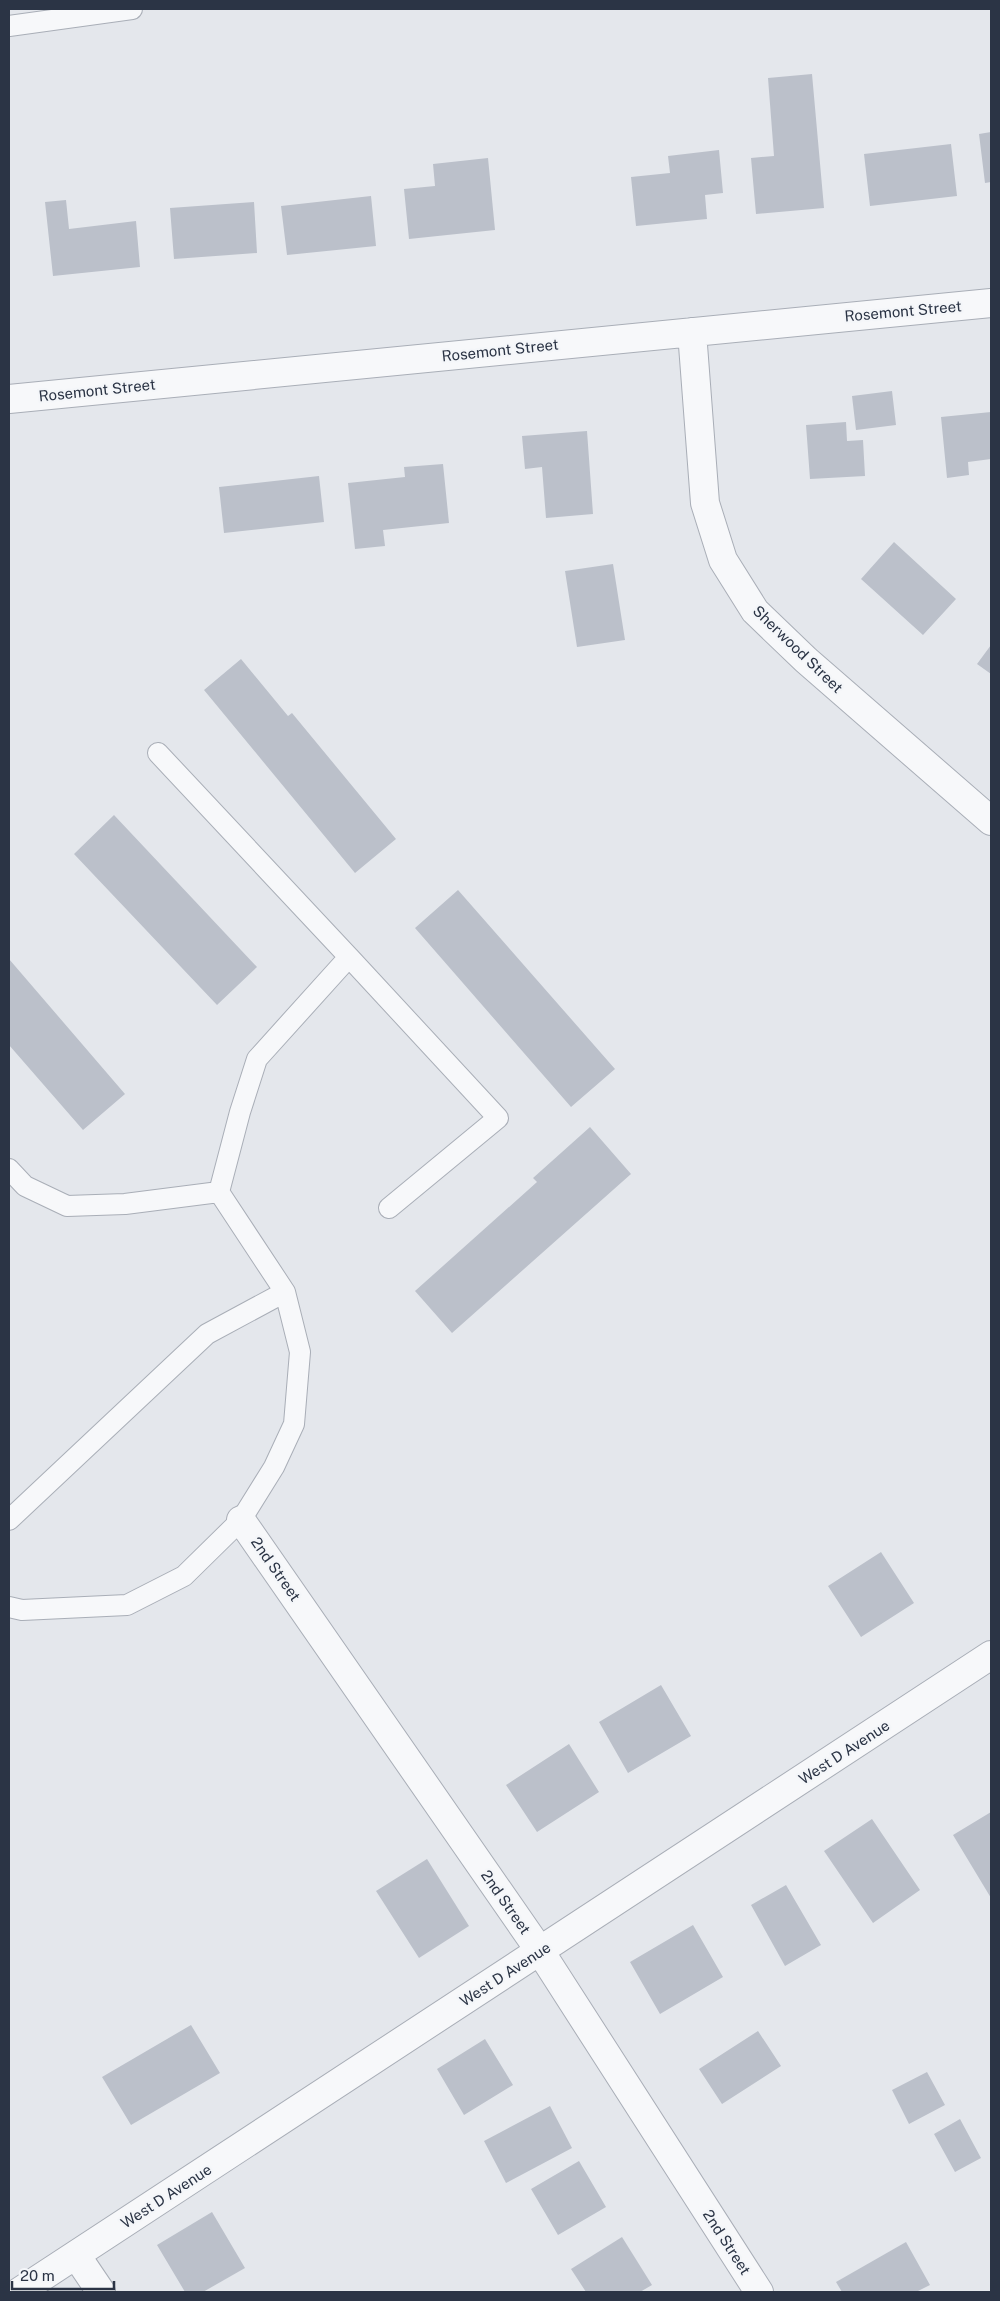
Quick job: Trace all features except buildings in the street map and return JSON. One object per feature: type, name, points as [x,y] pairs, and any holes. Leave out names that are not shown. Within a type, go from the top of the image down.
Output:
[{"type":"street","name":"Rosemont Street","points":[[9,398],[991,303]]},
{"type":"street","name":"Sherwood Street","points":[[692,332],[706,502],[723,560],[755,611],[793,648],[991,821]]},
{"type":"street","name":"2nd Street","points":[[241,1520],[540,1951],[759,2292]]},
{"type":"street","name":"West D Avenue","points":[[18,2292],[991,1655]]},
{"type":"street","points":[[76,2254],[100,2292]]},
{"type":"lane","points":[[9,26],[29,16],[132,9]]},
{"type":"lane","points":[[158,753],[498,1118],[389,1208]]},
{"type":"lane","points":[[9,1608],[22,1610],[127,1605],[184,1576],[241,1520],[274,1467],[294,1424],[300,1352],[285,1292],[219,1192],[240,1112],[257,1059],[349,957]]},
{"type":"lane","points":[[9,1169],[25,1186],[67,1206],[125,1204],[219,1192]]},
{"type":"lane","points":[[9,1520],[207,1334],[285,1292]]}]
